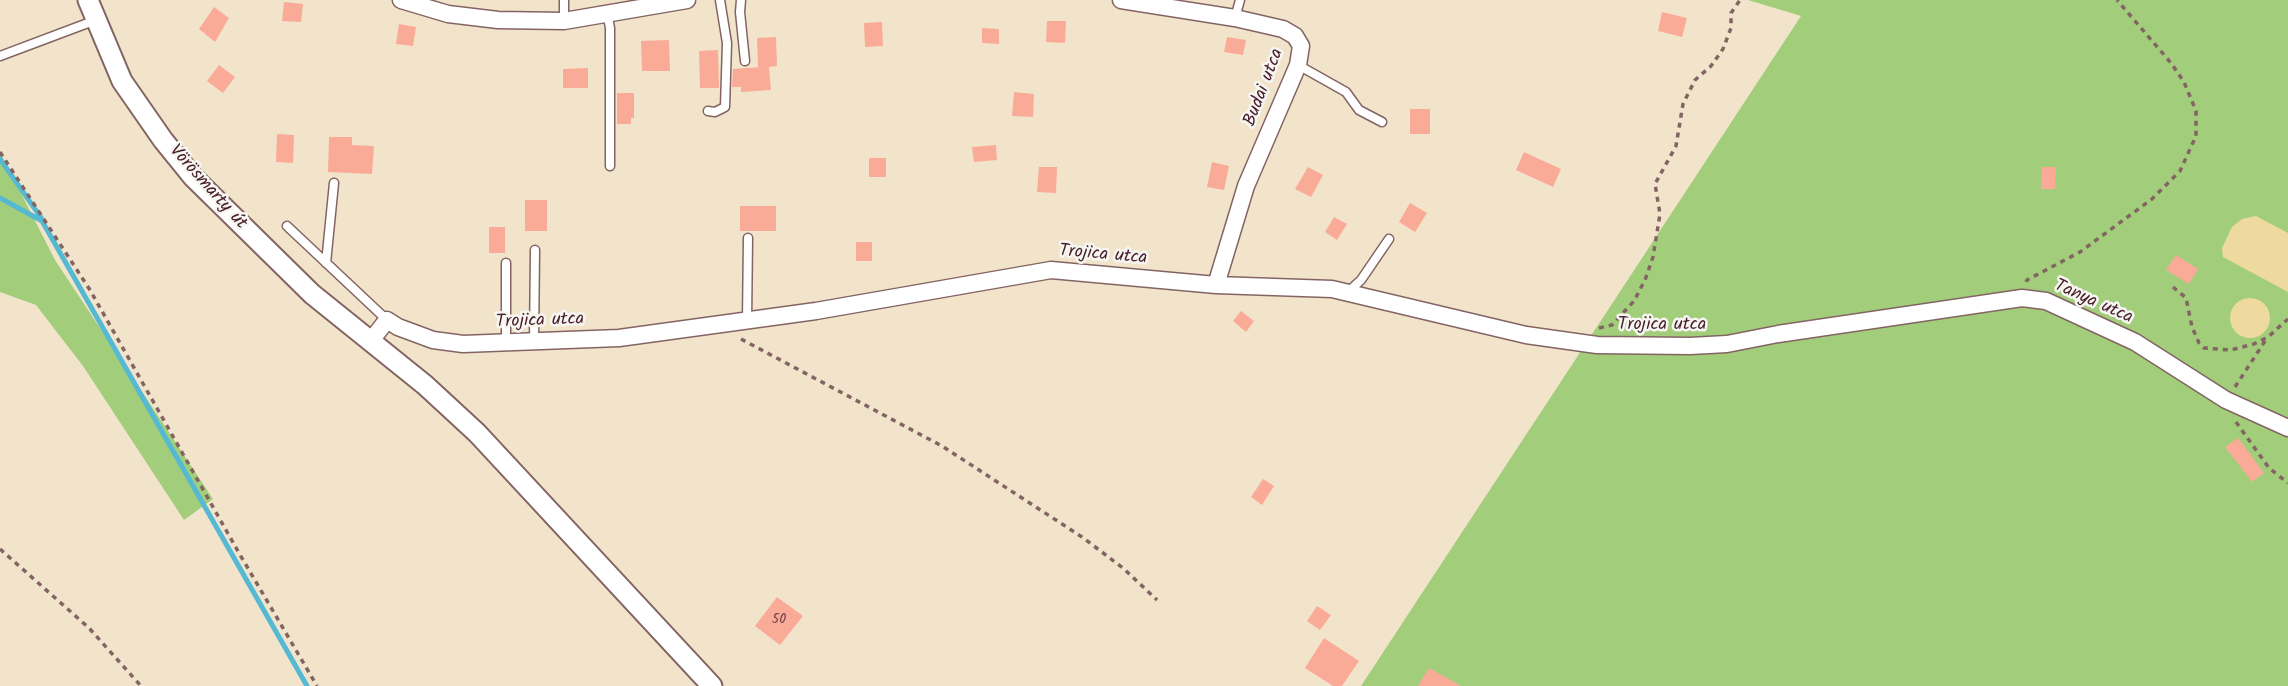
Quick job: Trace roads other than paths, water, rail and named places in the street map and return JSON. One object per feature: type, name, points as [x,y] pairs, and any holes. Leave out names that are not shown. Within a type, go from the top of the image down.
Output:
[{"type":"street","name":"Vörösmarty út","points":[[88,0],[122,81],[193,177],[312,294],[425,385],[477,433],[712,686]]},
{"type":"street","points":[[401,0],[448,15],[498,20],[564,20],[646,3],[687,0]]},
{"type":"street","name":"Budai utca","points":[[1121,0],[1235,18],[1283,29],[1295,36],[1301,46],[1298,65],[1246,186],[1216,285]]},
{"type":"street","name":"Trojica utca","points":[[387,320],[433,340],[463,344],[619,338],[730,324],[1051,270],[1216,285],[1332,289],[1526,335],[1597,345],[1727,344],[1778,334]]},
{"type":"street","name":"Tanya utca","points":[[1778,334],[2022,298],[2046,301],[2136,342],[2230,401],[2288,428]]},
{"type":"street","points":[[370,342],[387,320]]},
{"type":"lane","points":[[564,0],[564,20]]},
{"type":"lane","points":[[708,111],[715,113],[725,107],[727,43],[720,0]]},
{"type":"lane","points":[[741,0],[745,61]]},
{"type":"lane","points":[[1235,18],[1240,0]]},
{"type":"lane","points":[[607,12],[610,28],[610,166]]},
{"type":"lane","points":[[0,56],[96,20]]},
{"type":"lane","points":[[1298,65],[1346,92],[1359,110],[1382,122]]},
{"type":"lane","points":[[326,262],[334,184]]},
{"type":"lane","name":"Trojica utca","points":[[287,226],[387,320]]},
{"type":"lane","points":[[747,321],[748,238]]},
{"type":"lane","points":[[1348,292],[1361,280],[1389,239]]},
{"type":"lane","points":[[534,342],[535,250]]},
{"type":"lane","points":[[506,263],[506,343]]},
{"type":"waterway","points":[[0,159],[42,219]]},
{"type":"waterway","points":[[0,198],[42,221],[307,686]]}]
